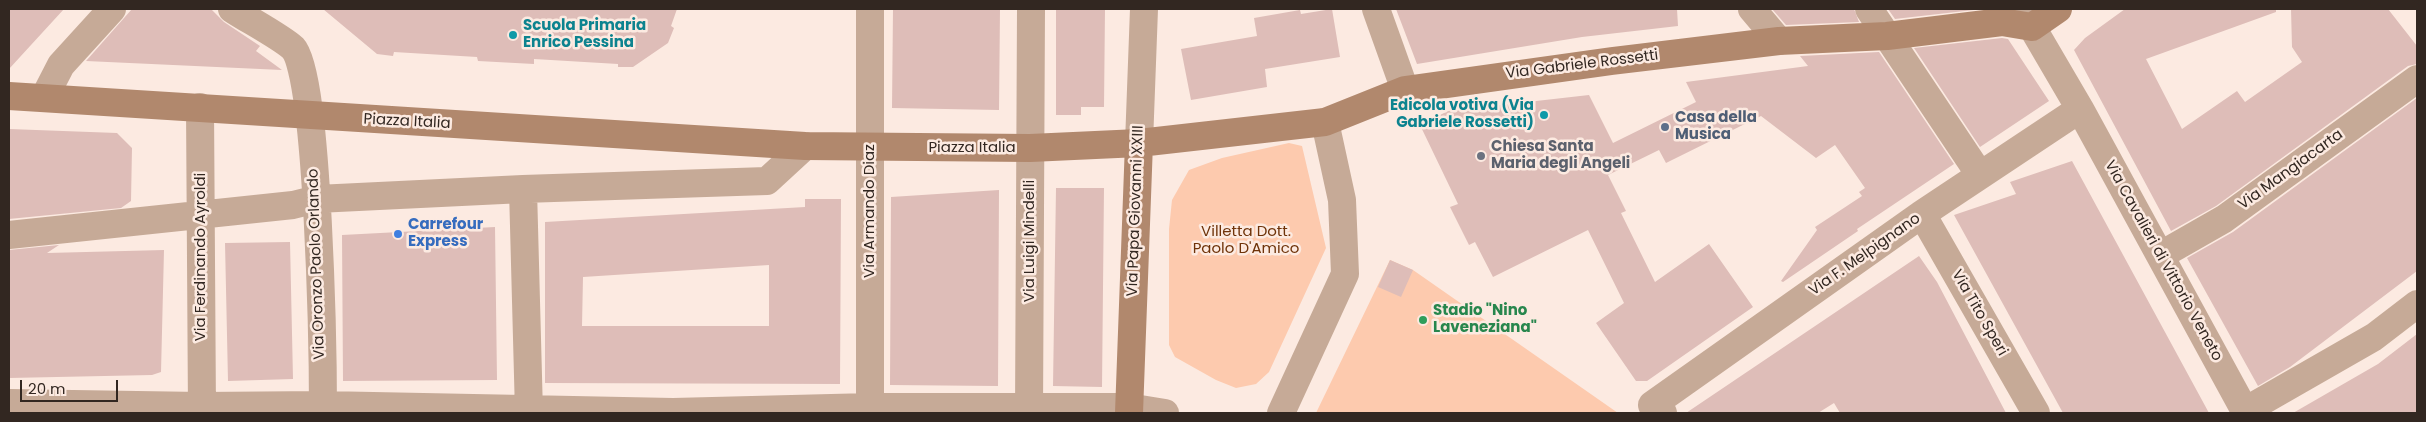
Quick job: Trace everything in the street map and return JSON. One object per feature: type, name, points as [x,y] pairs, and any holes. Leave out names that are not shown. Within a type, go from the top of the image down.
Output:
[{"type":"street","points":[[44,98],[61,66],[112,9]]},
{"type":"street","name":"Via Oronzo Paolo Orlando","points":[[232,9],[294,49],[305,81],[317,199],[323,409]]},
{"type":"street","name":"Via Armando Diaz","points":[[870,9],[870,410]]},
{"type":"street","name":"Via Luigi Mindelli","points":[[1029,411],[1031,9]]},
{"type":"street","name":"Via Papa Giovanni XXIII","points":[[1128,410],[1144,9]]},
{"type":"street","points":[[1376,9],[1405,90]]},
{"type":"street","points":[[1752,9],[1779,41]]},
{"type":"street","points":[[1869,9],[1980,175]]},
{"type":"street","points":[[2025,18],[2058,9]]},
{"type":"street","name":"Via Gabriele Rossetti","points":[[1139,143],[1325,122],[1405,90],[1524,72],[1779,41],[1887,36],[2025,18]]},
{"type":"street","name":"Via Cavalieri di Vittorio Veneto","points":[[2025,18],[2080,109],[2246,412]]},
{"type":"street","name":"Via Mangiacarta","points":[[2161,255],[2224,219],[2417,79]]},
{"type":"street","name":"Piazza Italia","points":[[9,96],[308,114],[372,120],[639,134],[805,146],[1030,148],[1139,143]]},
{"type":"street","name":"Via Ferdinando Ayroldi","points":[[200,107],[197,214],[202,410]]},
{"type":"street","name":"Via F. Melpignano","points":[[1658,409],[1922,214],[2080,109]]},
{"type":"street","points":[[1281,413],[1345,274],[1342,200],[1325,122]]},
{"type":"street","points":[[9,234],[293,205],[317,199],[523,188],[767,181],[805,146]]},
{"type":"street","points":[[523,188],[530,411]]},
{"type":"street","name":"Via Tito Speri","points":[[1922,214],[2036,413]]},
{"type":"street","points":[[2246,412],[2374,337],[2417,304]]},
{"type":"street","points":[[9,402],[202,410],[323,409],[673,412],[1128,410],[1165,413]]},
{"type":"green space","name":"Villetta Dott. Paolo D'Amico","points":[[1289,143],[1302,146],[1326,248],[1269,372],[1256,384],[1236,388],[1216,380],[1175,357],[1169,345],[1169,229],[1172,200],[1189,170],[1222,158]]},
{"type":"green space","name":"Stadio \"Nino Laveneziana\"","points":[[1390,260],[1413,270],[1618,413],[1316,413]]},
{"type":"building","points":[[9,9],[64,9],[9,69]]},
{"type":"building","points":[[132,9],[211,9],[224,22],[260,46],[256,51],[282,70],[86,61]]},
{"type":"building","name":"Scuola Primaria Enrico Pessina","points":[[323,9],[677,9],[671,26],[674,28],[668,43],[633,67],[618,67],[618,64],[534,59],[534,64],[478,61],[477,57],[394,52],[393,56],[377,54]]},
{"type":"building","points":[[893,9],[1000,9],[999,110],[892,108]]},
{"type":"building","points":[[1056,9],[1105,9],[1104,107],[1081,107],[1081,115],[1056,115]]},
{"type":"building","points":[[1332,9],[1340,57],[1265,69],[1267,87],[1191,100],[1181,49],[1257,36],[1254,18],[1300,10],[1301,14]]},
{"type":"building","points":[[1396,9],[1677,9],[1678,26],[1582,37],[1417,64]]},
{"type":"building","points":[[1772,9],[1854,9],[1859,22],[1786,25]]},
{"type":"building","points":[[1888,9],[1982,9],[1895,19]]},
{"type":"building","points":[[2125,9],[2276,9],[2276,12],[2146,59],[2182,129],[2237,91],[2245,102],[2302,62],[2292,47],[2291,9],[2388,9],[2417,46],[2417,64],[2408,66],[2216,206],[2171,231],[2074,50],[2085,38]]},
{"type":"building","points":[[2002,38],[2008,39],[2049,101],[1980,147],[1914,48]]},
{"type":"building","points":[[1879,52],[1954,164],[1857,229],[1858,231],[1783,282],[1781,281],[1817,230],[1815,227],[1862,196],[1859,192],[1865,188],[1835,145],[1816,158],[1761,116],[1666,163],[1659,150],[1608,175],[1626,211],[1621,213],[1655,282],[1709,244],[1753,307],[1647,381],[1636,381],[1596,323],[1624,303],[1588,230],[1493,277],[1475,242],[1469,245],[1450,207],[1458,204],[1420,125],[1448,111],[1589,95],[1613,143],[1696,102],[1686,82],[1808,66],[1800,56]]},
{"type":"building","points":[[2417,98],[2417,271],[2290,367],[2258,386],[2187,258],[2233,232]]},
{"type":"building","points":[[9,129],[117,133],[132,148],[131,201],[121,208],[9,219]]},
{"type":"building","points":[[2072,161],[2209,413],[2063,413],[1954,215],[2016,194],[2010,182]]},
{"type":"building","points":[[1056,188],[1104,188],[1102,387],[1053,386]]},
{"type":"building","points":[[999,190],[998,386],[890,385],[891,197]]},
{"type":"building","points":[[805,199],[841,199],[840,384],[545,383],[545,222],[805,207]],"holes":[[[769,265],[769,326],[582,326],[583,277]]]},
{"type":"building","points":[[495,227],[497,380],[343,381],[342,235]]},
{"type":"building","points":[[290,242],[293,379],[228,381],[225,243]]},
{"type":"building","points":[[59,245],[47,253],[164,250],[161,372],[152,375],[9,378],[9,250]]},
{"type":"building","points":[[1919,256],[1937,282],[2006,413],[1840,413],[1834,403],[1818,413],[1686,413]]},
{"type":"building","points":[[1390,260],[1413,270],[1401,297],[1378,287]]},
{"type":"building","points":[[2417,334],[2417,413],[2293,413],[2378,364]]},
{"type":"place","name":"Scuola Primaria Enrico Pessina","points":[[513,35]]},
{"type":"place","name":"Edicola votiva (Via Gabriele Rossetti)","points":[[1544,115]]},
{"type":"place","name":"Casa della Musica","points":[[1665,127]]},
{"type":"place","name":"Chiesa Santa Maria degli Angeli","points":[[1481,156]]},
{"type":"place","name":"Carrefour Express","points":[[398,234]]},
{"type":"place","name":"Stadio \"Nino Laveneziana\"","points":[[1423,320]]}]
